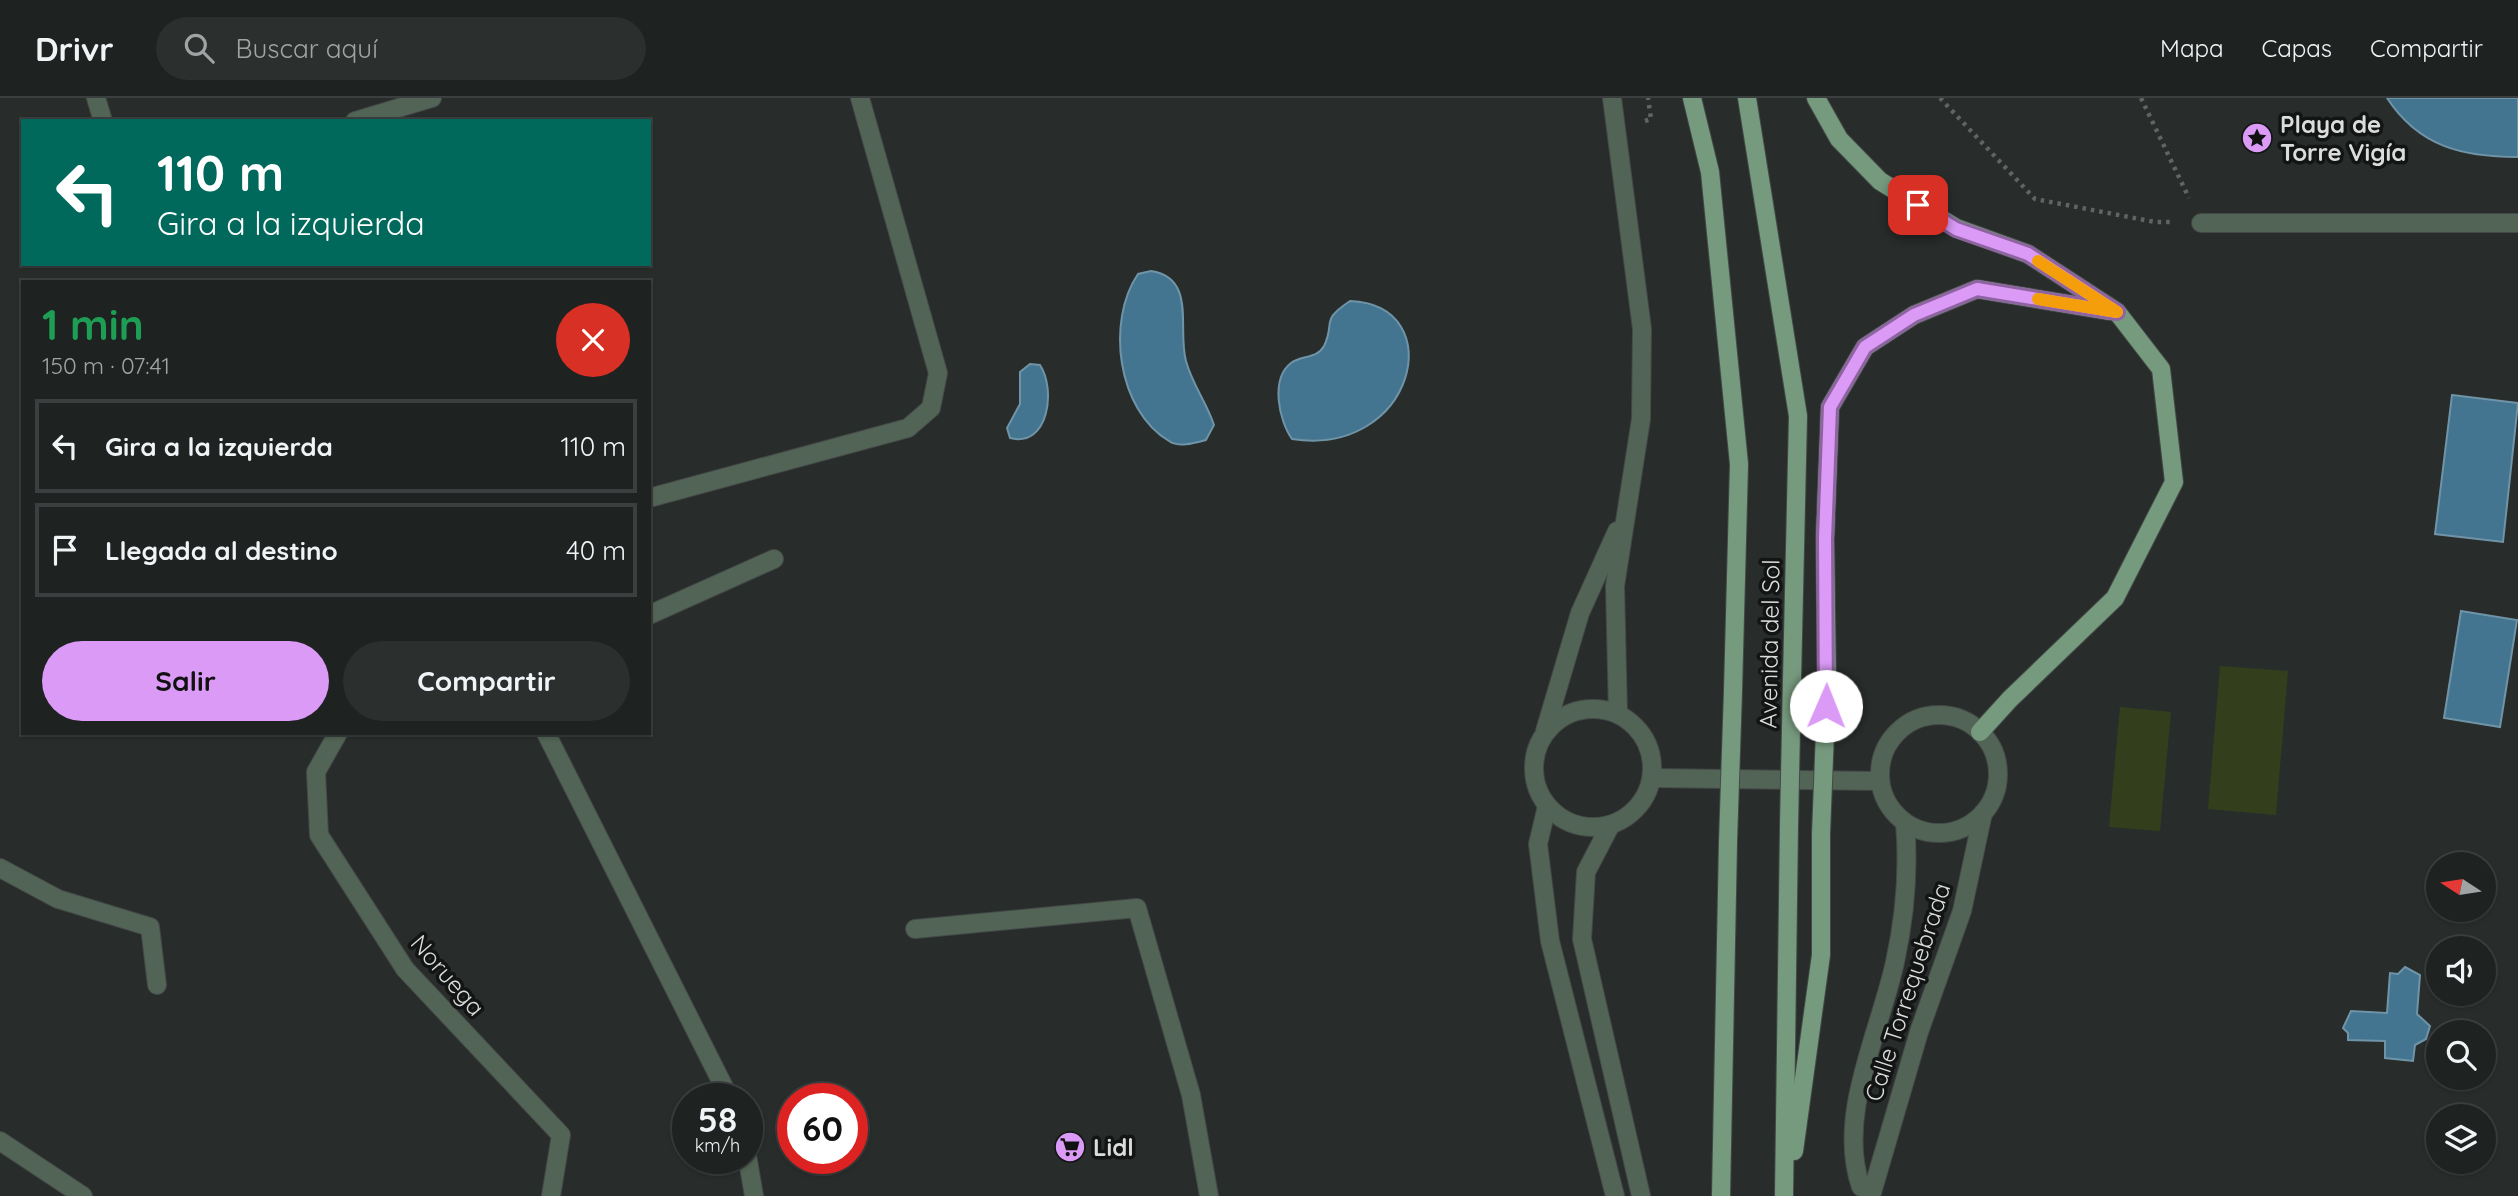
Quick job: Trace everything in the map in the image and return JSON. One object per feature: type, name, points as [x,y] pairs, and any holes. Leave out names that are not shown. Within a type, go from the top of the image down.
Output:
[{"type":"main road","name":"Avenida del Sol","points":[[1692,98],[1710,172],[1739,464],[1721,1196]]},
{"type":"main road","name":"Avenida del Sol","points":[[1747,98],[1798,416],[1789,825],[1786,1196]]},
{"type":"main road","points":[[1816,98],[1839,139],[1880,181],[1956,229],[2028,254],[2117,312],[2161,369],[2174,482],[2115,598],[2010,699],[1980,732]]},
{"type":"main road","points":[[1786,1196],[1821,955],[1821,834],[1827,681],[1825,539],[1830,407],[1865,347],[1914,315],[1977,289],[2117,312]]},
{"type":"street","points":[[96,98],[102,119]]},
{"type":"street","points":[[362,119],[432,98]]},
{"type":"street","points":[[651,497],[908,428],[931,408],[938,373],[860,98]]},
{"type":"street","points":[[1610,101],[1642,329],[1641,419],[1615,586],[1618,714]]},
{"type":"street","points":[[2201,223],[2518,223]]},
{"type":"street","points":[[1610,826],[1575,825],[1559,818],[1547,806],[1534,777],[1535,753],[1545,732],[1580,613],[1629,505]]},
{"type":"street","points":[[651,614],[774,559]]},
{"type":"street","points":[[1545,732],[1560,718],[1579,710],[1599,709],[1618,714],[1634,725],[1646,740],[1652,759],[1652,778],[1638,808],[1610,826],[1586,872],[1582,939],[1641,1196]]},
{"type":"street","points":[[1930,716],[1948,716],[1965,722],[1980,732],[1991,746],[1997,763],[1993,798],[1983,813],[1955,831],[1921,831],[1905,823],[1884,798],[1880,781],[1880,763],[1887,746],[1913,721],[1930,716]]},
{"type":"street","name":"Noruega","points":[[337,735],[316,772],[319,835],[405,969],[561,1135],[551,1196]]},
{"type":"street","points":[[547,735],[722,1083]]},
{"type":"street","points":[[1652,778],[1880,781]]},
{"type":"street","points":[[1547,806],[1538,845],[1550,941],[1615,1196]]},
{"type":"street","name":"Calle Torrequebrada","points":[[1905,823],[1909,870],[1895,961],[1857,1104],[1853,1164],[1861,1187],[1871,1190],[1919,1032],[1962,911],[1983,813]]},
{"type":"street","points":[[0,869],[58,899],[150,927],[157,985]]},
{"type":"street","points":[[915,929],[1136,908],[1191,1095],[1209,1196]]},
{"type":"street","points":[[0,1141],[83,1196]]},
{"type":"street","points":[[750,1174],[754,1196]]},
{"type":"path","points":[[1940,98],[2035,199],[2155,222],[2201,223],[2141,98]]},
{"type":"green space","points":[[2220,666],[2288,671],[2276,815],[2208,809]]},
{"type":"green space","points":[[2120,707],[2171,712],[2160,831],[2109,827]]},
{"type":"water","points":[[2387,98],[2518,98],[2518,157],[2479,155],[2444,146],[2413,128]]},
{"type":"water","points":[[1151,271],[1165,276],[1175,284],[1180,294],[1186,361],[1214,425],[1206,440],[1182,445],[1169,441],[1151,427],[1128,387],[1122,364],[1122,316],[1128,293],[1138,274]]},
{"type":"water","points":[[1350,301],[1382,309],[1401,327],[1409,351],[1405,379],[1391,405],[1367,426],[1334,439],[1292,439],[1280,411],[1280,379],[1291,363],[1321,350],[1327,338],[1331,318]]},
{"type":"water","points":[[1030,364],[1040,365],[1045,375],[1048,388],[1046,414],[1041,426],[1033,434],[1023,439],[1010,438],[1007,428],[1020,404],[1020,372]]},
{"type":"water","points":[[2452,395],[2518,403],[2503,542],[2435,534]]},
{"type":"water","points":[[2461,611],[2517,620],[2500,727],[2444,718]]},
{"type":"water","points":[[2405,967],[2420,975],[2417,1014],[2426,1022],[2426,1039],[2415,1045],[2413,1061],[2385,1058],[2385,1041],[2348,1040],[2348,1033],[2343,1028],[2351,1011],[2387,1013],[2390,973],[2398,974]]},
{"type":"slow traffic","points":[[2038,261],[2117,312],[2038,299]]},
{"type":"place","name":"Playa de Torre Vigía","points":[[2257,138]]},
{"type":"place","name":"Lidl","points":[[1070,1147]]},
{"type":"route","points":[[1826,706],[1825,539],[1830,407],[1865,347],[1914,315],[1977,289],[2117,312],[2028,254],[1956,229],[1918,205]]}]
